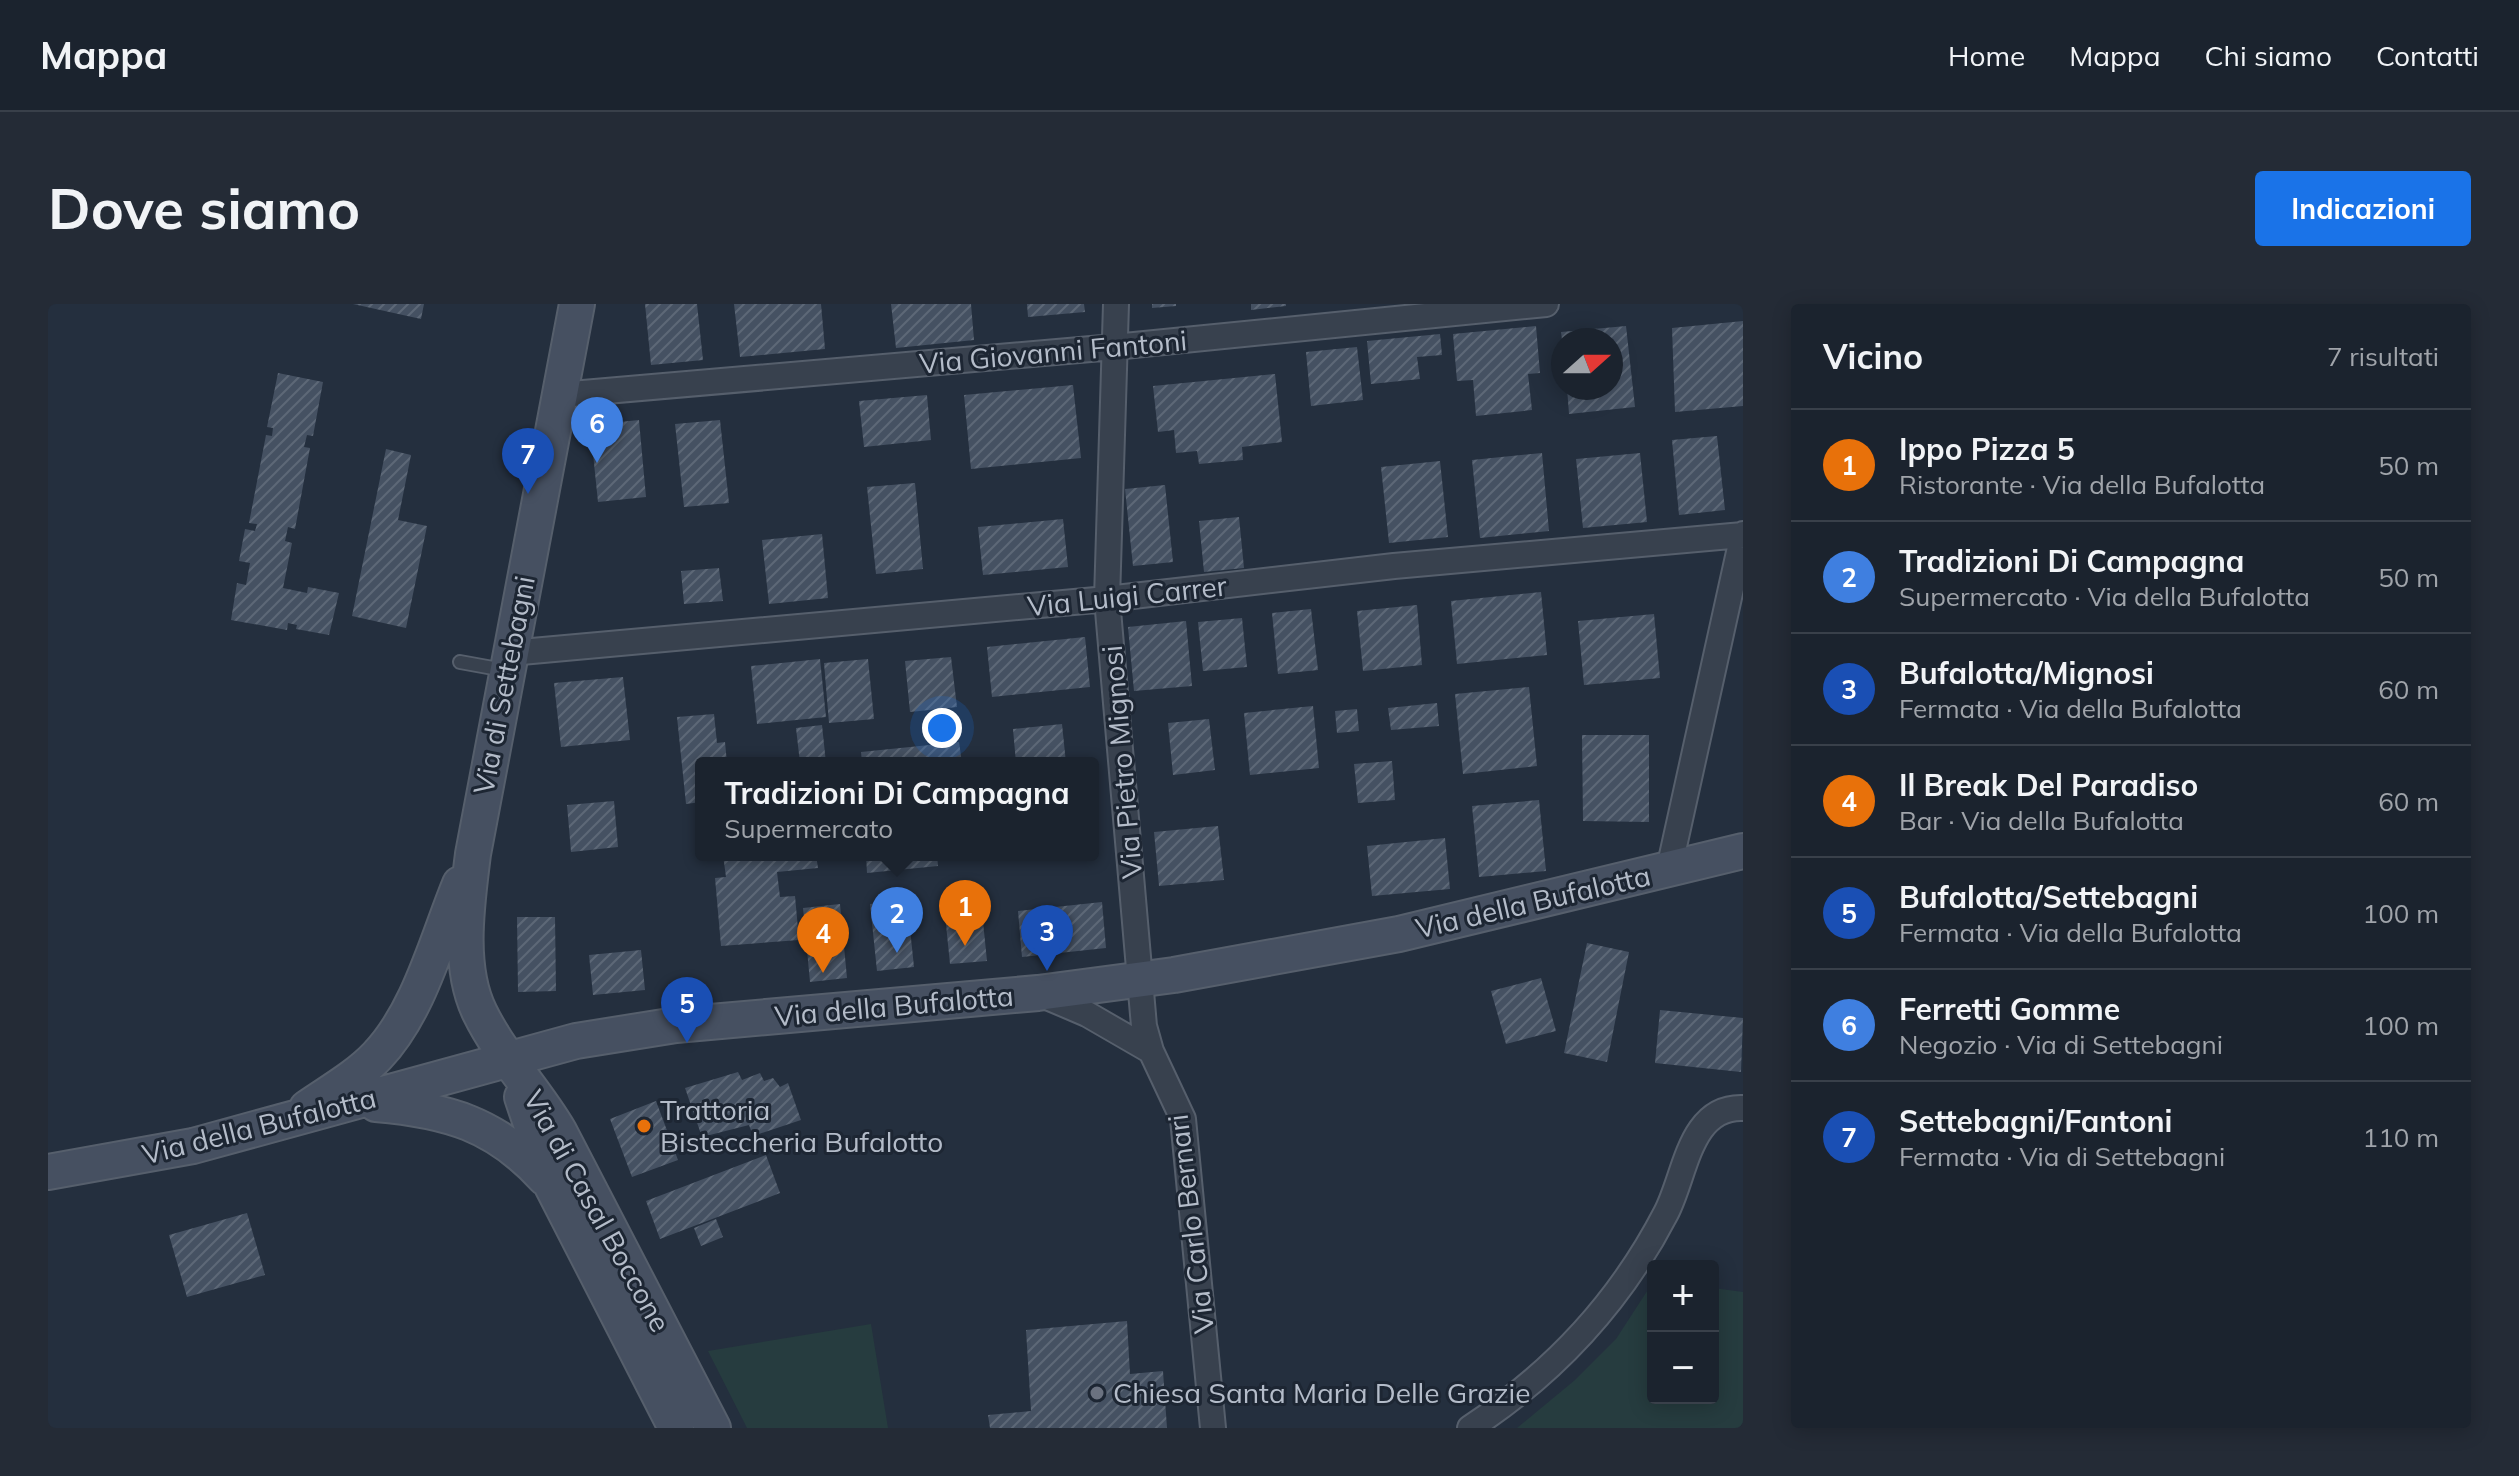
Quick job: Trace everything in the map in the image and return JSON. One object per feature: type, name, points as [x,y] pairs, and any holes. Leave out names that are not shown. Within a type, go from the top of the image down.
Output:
[{"type":"street","name":"Via di Settebagni","points":[[509,1059],[479,1012],[471,984],[467,932],[473,854],[577,304]]},
{"type":"street","name":"Via Pietro Mignosi","points":[[1116,304],[1107,599],[1142,980]]},
{"type":"street","name":"Via Giovanni Fantoni","points":[[560,395],[1114,347],[1546,304]]},
{"type":"street","name":"Via Luigi Carrer","points":[[509,662],[1394,566],[1743,534]]},
{"type":"street","points":[[1669,869],[1743,534]]},
{"type":"street","name":"Via della Bufalotta","points":[[48,1172],[161,1154],[509,1059],[633,1030],[1038,993],[1142,980],[1334,948],[1743,851]]},
{"type":"street","points":[[287,1122],[374,1059],[392,1037],[416,993],[473,854]]},
{"type":"street","name":"Via Carlo Bernari","points":[[1142,980],[1143,1016],[1151,1051],[1183,1119],[1213,1428]]},
{"type":"street","points":[[1038,993],[1087,1014],[1151,1051]]},
{"type":"street","name":"Via di Casal Boccone","points":[[509,1059],[552,1186],[676,1428]]},
{"type":"street","name":"Via di Casal Boccone","points":[[509,1059],[539,1097],[559,1131],[713,1428]]},
{"type":"street","points":[[356,1103],[419,1108],[466,1121],[506,1141],[552,1186]]},
{"type":"street","points":[[1470,1428],[1546,1373],[1599,1315],[1666,1213],[1703,1124],[1719,1111],[1743,1108]]},
{"type":"lane","points":[[460,662],[509,662]]},
{"type":"green space","points":[[1719,1289],[1743,1292],[1743,1428],[1517,1428],[1575,1380],[1616,1339],[1647,1291],[1647,1404],[1719,1404]]},
{"type":"green space","points":[[871,1324],[888,1428],[747,1428],[708,1351]]},
{"type":"building","points":[[353,304],[424,304],[421,319]]},
{"type":"building","points":[[645,304],[697,304],[703,360],[651,365]]},
{"type":"building","points":[[734,304],[821,304],[825,349],[740,357]]},
{"type":"building","points":[[891,304],[971,304],[974,340],[896,348]]},
{"type":"building","points":[[1027,304],[1084,304],[1085,312],[1028,317]]},
{"type":"building","points":[[1152,304],[1176,304],[1176,306],[1152,308]]},
{"type":"building","points":[[1251,304],[1286,304],[1286,306],[1251,310]]},
{"type":"building","points":[[1743,321],[1743,406],[1675,412],[1672,328]]},
{"type":"building","points":[[1536,326],[1540,373],[1528,374],[1532,410],[1476,416],[1473,380],[1457,381],[1453,334]]},
{"type":"building","points":[[1626,326],[1635,407],[1569,414],[1568,400],[1623,400],[1623,328],[1604,328]]},
{"type":"building","points":[[1440,334],[1442,355],[1417,357],[1420,379],[1371,384],[1367,341]]},
{"type":"building","points":[[1357,347],[1363,400],[1311,406],[1306,352]]},
{"type":"building","points":[[278,373],[323,382],[313,436],[307,435],[304,447],[310,448],[295,529],[288,527],[285,541],[292,543],[283,588],[307,593],[308,587],[339,593],[329,635],[296,629],[297,625],[288,623],[287,630],[231,620],[237,583],[246,585],[250,563],[239,561],[245,529],[255,531],[257,524],[249,523],[266,435],[272,436],[273,428],[267,427]]},
{"type":"building","points":[[1275,374],[1282,442],[1242,447],[1243,460],[1199,464],[1197,451],[1176,453],[1174,430],[1158,432],[1153,386]]},
{"type":"building","points":[[1073,385],[1081,458],[971,469],[964,395]]},
{"type":"building","points":[[927,395],[931,440],[864,447],[859,401]]},
{"type":"building","points":[[639,420],[646,497],[598,502],[590,425]]},
{"type":"building","points":[[720,420],[729,503],[684,507],[675,424]]},
{"type":"building","points":[[1717,436],[1725,510],[1679,515],[1672,440]]},
{"type":"building","points":[[386,449],[411,455],[398,520],[427,526],[406,628],[352,616]]},
{"type":"building","points":[[1542,453],[1549,531],[1480,538],[1472,460]]},
{"type":"building","points":[[1640,453],[1647,522],[1583,528],[1576,459]]},
{"type":"building","points":[[1440,461],[1448,537],[1389,543],[1381,467]]},
{"type":"building","points":[[915,483],[923,569],[876,574],[867,487]]},
{"type":"building","points":[[1165,485],[1173,562],[1133,566],[1125,489]]},
{"type":"building","points":[[1239,517],[1244,568],[1204,572],[1199,521]]},
{"type":"building","points":[[1063,519],[1068,567],[983,575],[978,527]]},
{"type":"building","points":[[822,534],[828,598],[769,604],[762,540]]},
{"type":"building","points":[[719,568],[723,601],[684,604],[681,571]]},
{"type":"building","points":[[1541,592],[1547,655],[1457,664],[1451,601]]},
{"type":"building","points":[[1417,605],[1422,665],[1363,671],[1357,611]]},
{"type":"building","points":[[1311,609],[1318,670],[1278,674],[1272,613]]},
{"type":"building","points":[[1654,614],[1660,678],[1584,685],[1578,621]]},
{"type":"building","points":[[1242,618],[1247,667],[1203,671],[1198,622]]},
{"type":"building","points":[[1186,621],[1192,686],[1134,691],[1128,627]]},
{"type":"building","points":[[1085,637],[1090,687],[992,697],[987,647]]},
{"type":"building","points":[[951,657],[957,707],[910,712],[905,661]]},
{"type":"building","points":[[820,659],[826,717],[757,724],[751,666]]},
{"type":"building","points":[[868,659],[874,719],[829,723],[824,663]]},
{"type":"building","points":[[623,677],[630,740],[561,747],[554,683]]},
{"type":"building","points":[[1529,687],[1537,766],[1463,774],[1455,694]]},
{"type":"building","points":[[1437,703],[1439,726],[1391,730],[1388,708]]},
{"type":"building","points":[[1313,706],[1319,768],[1250,775],[1244,713]]},
{"type":"building","points":[[1357,709],[1359,731],[1337,733],[1335,711]]},
{"type":"building","points":[[714,714],[717,743],[725,742],[726,757],[695,757],[695,803],[686,804],[677,717]]},
{"type":"building","points":[[1209,719],[1215,770],[1173,775],[1168,723]]},
{"type":"building","points":[[1062,724],[1065,757],[1015,757],[1013,729]]},
{"type":"building","points":[[822,725],[825,757],[799,757],[796,728]]},
{"type":"building","points":[[1582,735],[1649,735],[1649,822],[1583,821]]},
{"type":"building","points":[[959,742],[961,757],[861,757],[861,752]]},
{"type":"building","points":[[1392,761],[1395,800],[1358,803],[1354,764]]},
{"type":"building","points":[[1539,800],[1546,871],[1479,877],[1472,806]]},
{"type":"building","points":[[614,801],[618,847],[571,852],[567,805]]},
{"type":"building","points":[[1218,826],[1224,880],[1159,886],[1154,832]]},
{"type":"building","points":[[1445,838],[1450,889],[1372,896],[1367,846]]},
{"type":"building","points":[[724,861],[817,861],[818,868],[777,872],[780,897],[795,896],[799,940],[721,946],[715,878],[726,877]]},
{"type":"building","points":[[866,861],[938,861],[938,866],[867,873]]},
{"type":"building","points":[[980,892],[987,961],[950,964],[943,895]]},
{"type":"building","points":[[907,900],[914,967],[877,971],[870,904]]},
{"type":"building","points":[[1102,902],[1106,948],[1022,957],[1018,911]]},
{"type":"building","points":[[840,904],[847,978],[810,982],[803,908]]},
{"type":"building","points":[[517,917],[555,917],[556,991],[518,992]]},
{"type":"building","points":[[1587,943],[1629,952],[1607,1062],[1564,1053]]},
{"type":"building","points":[[641,950],[645,990],[593,995],[589,955]]},
{"type":"building","points":[[1541,978],[1556,1031],[1506,1044],[1491,991]]},
{"type":"building","points":[[1660,1010],[1743,1018],[1741,1072],[1655,1063]]},
{"type":"building","points":[[738,1072],[742,1080],[760,1073],[764,1081],[773,1078],[780,1087],[788,1083],[801,1120],[753,1136],[749,1125],[702,1137],[685,1088]]},
{"type":"building","points":[[656,1101],[678,1160],[632,1177],[610,1119]]},
{"type":"building","points":[[766,1155],[780,1193],[660,1239],[646,1201]]},
{"type":"building","points":[[247,1213],[265,1275],[187,1297],[169,1235]]},
{"type":"building","points":[[716,1219],[723,1237],[701,1246],[694,1228]]},
{"type":"building","name":"Chiesa Santa Maria Delle Grazie","points":[[1127,1321],[1130,1374],[1163,1371],[1167,1428],[990,1428],[988,1415],[1031,1411],[1026,1330]]},
{"type":"place","name":"Ferretti Gomme","points":[[597,463]]},
{"type":"place","name":"Settebagni/Fantoni","points":[[528,494]]},
{"type":"place","name":"Ippo Pizza 5","points":[[965,946]]},
{"type":"place","name":"Tradizioni Di Campagna","points":[[897,953]]},
{"type":"place","name":"Bufalotta/Mignosi","points":[[1047,971]]},
{"type":"place","name":"Il Break Del Paradiso","points":[[823,973]]},
{"type":"place","name":"Bufalotta/Settebagni","points":[[687,1043]]},
{"type":"place","name":"Trattoria Bisteccheria Bufalotto","points":[[644,1126]]},
{"type":"place","name":"Chiesa Santa Maria Delle Grazie","points":[[1097,1393]]}]
